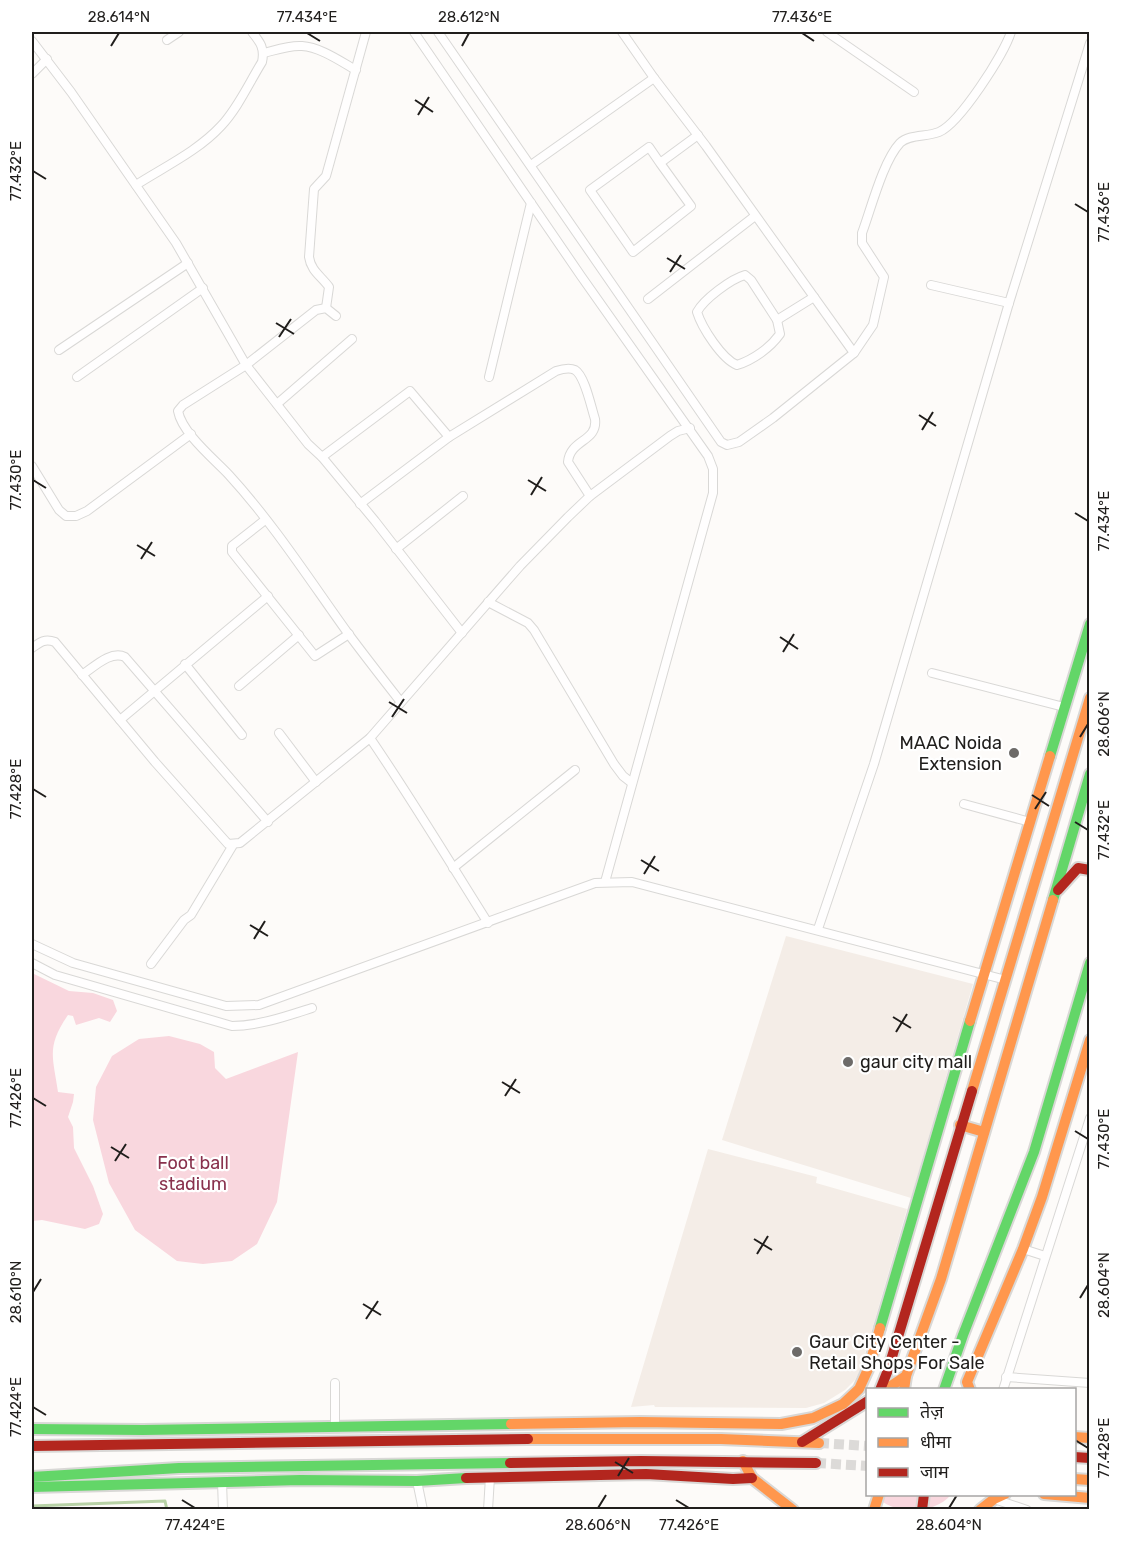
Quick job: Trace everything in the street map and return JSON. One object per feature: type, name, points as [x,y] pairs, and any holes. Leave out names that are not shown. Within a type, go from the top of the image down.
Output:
[{"type":"street","points":[[168,40],[179,32]]},
{"type":"street","points":[[136,186],[201,143],[230,117],[262,62],[264,53],[262,44],[252,32]]},
{"type":"street","points":[[326,308],[329,287],[310,265],[314,189],[326,176],[366,32]]},
{"type":"street","points":[[414,32],[690,428],[708,456],[713,469],[713,493],[605,882]]},
{"type":"street","points":[[438,32],[727,446],[740,442],[773,418],[854,353],[873,325],[884,277],[862,243],[862,233],[885,168],[898,145],[904,140],[941,132],[954,122],[982,84],[1009,40],[1011,32]]},
{"type":"street","points":[[622,32],[854,353]]},
{"type":"street","points":[[827,32],[914,92]]},
{"type":"street","points":[[32,41],[176,243],[246,365],[462,633]]},
{"type":"street","points":[[818,929],[874,765],[1009,303],[1089,43]]},
{"type":"street","points":[[264,53],[291,46],[304,46],[315,49],[356,70]]},
{"type":"street","points":[[32,75],[47,59]]},
{"type":"street","points":[[531,165],[654,78]]},
{"type":"street","points":[[660,163],[698,135]]},
{"type":"street","points":[[650,147],[660,163],[691,206],[633,252],[590,190],[650,147]]},
{"type":"street","points":[[489,377],[531,203]]},
{"type":"street","points":[[648,299],[755,216]]},
{"type":"street","points":[[59,350],[188,264]]},
{"type":"street","points":[[745,275],[751,280],[777,320],[780,334],[774,342],[747,362],[737,365],[729,362],[700,322],[697,312],[701,305],[736,278],[745,275]]},
{"type":"street","points":[[931,285],[1009,303]]},
{"type":"street","points":[[77,377],[203,288]]},
{"type":"street","points":[[777,320],[813,297]]},
{"type":"street","points":[[336,316],[326,308],[316,310],[246,365],[183,405],[178,411],[180,419],[191,434],[231,478],[290,551],[400,701]]},
{"type":"street","points":[[277,404],[352,339]]},
{"type":"street","points":[[360,504],[449,437],[556,371],[566,368],[575,370],[582,378],[596,425],[587,438],[571,449],[568,462],[590,496]]},
{"type":"street","points":[[322,457],[410,391],[449,437]]},
{"type":"street","points":[[32,648],[42,640],[55,642],[154,762],[220,836],[228,844],[240,843],[370,738],[520,566],[590,496],[669,436],[690,428]]},
{"type":"street","points":[[32,466],[59,510],[66,516],[76,516],[87,511],[191,434]]},
{"type":"street","points":[[396,549],[463,496]]},
{"type":"street","points":[[266,520],[231,548],[315,656],[349,634]]},
{"type":"street","points":[[120,720],[267,596]]},
{"type":"street","points":[[488,602],[528,623],[534,630],[614,764],[632,783]]},
{"type":"street","points":[[32,1429],[143,1430],[656,1423],[781,1424],[802,1422],[817,1417],[848,1401],[858,1390],[869,1367],[1089,624]]},
{"type":"street","points":[[239,686],[299,636]]},
{"type":"street","points":[[82,675],[113,654],[120,654],[124,657],[268,822]]},
{"type":"street","points":[[185,664],[242,735]]},
{"type":"street","points":[[932,673],[1065,707]]},
{"type":"street","points":[[880,1388],[888,1370],[960,1125],[1006,980],[1089,698]]},
{"type":"street","points":[[279,733],[316,782]]},
{"type":"street","points":[[370,738],[411,798],[488,923]]},
{"type":"street","points":[[453,868],[575,770]]},
{"type":"street","points":[[904,1388],[906,1376],[941,1279],[1089,774]]},
{"type":"street","points":[[964,804],[1030,822]]},
{"type":"street","points":[[151,964],[184,920],[191,915],[233,845]]},
{"type":"street","points":[[1054,895],[1078,868],[1089,870]]},
{"type":"street","points":[[32,944],[96,970],[226,1006],[246,1007],[259,1005],[595,883],[632,882],[1006,980]]},
{"type":"street","points":[[32,963],[55,975],[232,1026],[282,1017],[312,1008]]},
{"type":"street","points":[[944,1388],[1035,1152],[1089,963]]},
{"type":"street","points":[[947,1377],[969,1386],[1042,1197],[1089,1040]]},
{"type":"street","points":[[1003,1388],[1089,1118]]},
{"type":"street","points":[[960,1125],[984,1132]]},
{"type":"street","points":[[1035,1152],[1054,1156]]},
{"type":"street","points":[[1023,1249],[1045,1256]]},
{"type":"street","points":[[887,1388],[906,1376]]},
{"type":"street","points":[[1006,1377],[1089,1383]]},
{"type":"street","points":[[335,1383],[335,1426]]},
{"type":"street","points":[[848,1401],[864,1403]]},
{"type":"street","points":[[802,1442],[864,1403]]},
{"type":"street","points":[[638,1438],[656,1423]]},
{"type":"street","points":[[260,1427],[260,1444]]},
{"type":"street","points":[[32,1446],[164,1447],[638,1438],[819,1443]]},
{"type":"street","points":[[32,1477],[144,1469],[629,1461],[816,1463]]},
{"type":"street","points":[[743,1461],[752,1478],[793,1509]]},
{"type":"street","points":[[32,1487],[165,1482],[417,1481],[646,1474],[752,1478]]},
{"type":"street","points":[[488,1509],[490,1477]]},
{"type":"street","points":[[417,1481],[423,1509]]},
{"type":"street","points":[[222,1482],[222,1509]]},
{"type":"street","points":[[980,1509],[999,1496],[1027,1509]]},
{"type":"street","points":[[1066,1496],[1089,1498]]},
{"type":"shaded area","name":"gaur city mall","points":[[786,936],[973,984],[911,1198],[722,1140]]},
{"type":"shaded area","points":[[708,1149],[817,1177],[816,1183],[907,1209],[860,1371],[845,1390],[824,1403],[806,1408],[655,1407],[654,1405],[631,1407]]},
{"type":"green space","points":[[32,973],[69,991],[93,993],[113,1000],[117,1011],[110,1022],[99,1018],[76,1025],[73,1016],[68,1015],[54,1044],[53,1061],[58,1092],[74,1094],[68,1117],[73,1127],[74,1148],[93,1186],[103,1214],[99,1224],[85,1229],[42,1220],[32,1221]]},
{"type":"green space","name":"Foot ball stadium","points":[[169,1036],[200,1044],[214,1052],[215,1068],[226,1079],[298,1052],[277,1202],[257,1244],[232,1261],[203,1264],[177,1261],[135,1230],[109,1183],[93,1120],[96,1087],[112,1056],[139,1039]]},
{"type":"green space","points":[[876,1496],[950,1496],[934,1506],[913,1510],[902,1510],[883,1502]]},
{"type":"waterway","points":[[32,1506],[165,1501],[167,1510]]},
{"type":"tunnel","points":[[819,1443],[866,1446]]},
{"type":"tunnel","points":[[816,1463],[866,1466]]},
{"type":"traffic: fast","points":[[1050,756],[1090,624]]},
{"type":"traffic: fast","points":[[1053,900],[1090,774]]},
{"type":"traffic: fast","points":[[945,1388],[1034,1152],[1090,963]]},
{"type":"traffic: fast","points":[[880,1328],[970,1021]]},
{"type":"traffic: fast","points":[[32,1429],[143,1430],[511,1424]]},
{"type":"traffic: fast","points":[[32,1477],[179,1468],[510,1463]]},
{"type":"traffic: fast","points":[[32,1487],[300,1480],[417,1481],[466,1478]]},
{"type":"traffic: slow","points":[[972,1091],[1090,698]]},
{"type":"traffic: slow","points":[[970,1021],[1050,756]]},
{"type":"traffic: slow","points":[[904,1388],[906,1376],[941,1279],[1053,900]]},
{"type":"traffic: slow","points":[[969,1388],[967,1382],[1023,1249],[1042,1197],[1090,1040]]},
{"type":"traffic: slow","points":[[960,1125],[984,1132]]},
{"type":"traffic: slow","points":[[511,1424],[640,1422],[781,1424],[813,1418],[843,1404],[859,1389],[869,1367],[880,1328]]},
{"type":"traffic: slow","points":[[888,1388],[906,1376]]},
{"type":"traffic: slow","points":[[1076,1437],[1090,1438]]},
{"type":"traffic: slow","points":[[528,1439],[721,1439],[819,1443]]},
{"type":"traffic: slow","points":[[743,1461],[752,1478],[793,1510]]},
{"type":"traffic: slow","points":[[1076,1479],[1090,1480]]},
{"type":"traffic: slow","points":[[874,1510],[878,1496]]},
{"type":"traffic: slow","points":[[980,1510],[1001,1496]]},
{"type":"traffic: slow","points":[[1067,1496],[1090,1498]]},
{"type":"traffic: jam","points":[[1058,890],[1078,868],[1090,870]]},
{"type":"traffic: jam","points":[[881,1388],[972,1091]]},
{"type":"traffic: jam","points":[[802,1442],[866,1402]]},
{"type":"traffic: jam","points":[[32,1446],[528,1439]]},
{"type":"traffic: jam","points":[[1076,1457],[1090,1458]]},
{"type":"traffic: jam","points":[[510,1463],[641,1461],[816,1463]]},
{"type":"traffic: jam","points":[[466,1478],[646,1474],[752,1478]]},
{"type":"traffic: jam","points":[[922,1510],[924,1496]]},
{"type":"place","name":"MAAC Noida Extension","points":[[1014,753]]},
{"type":"place","name":"gaur city mall","points":[[848,1062]]},
{"type":"place","name":"Gaur City Center - Retail Shops For Sale","points":[[797,1352]]}]
